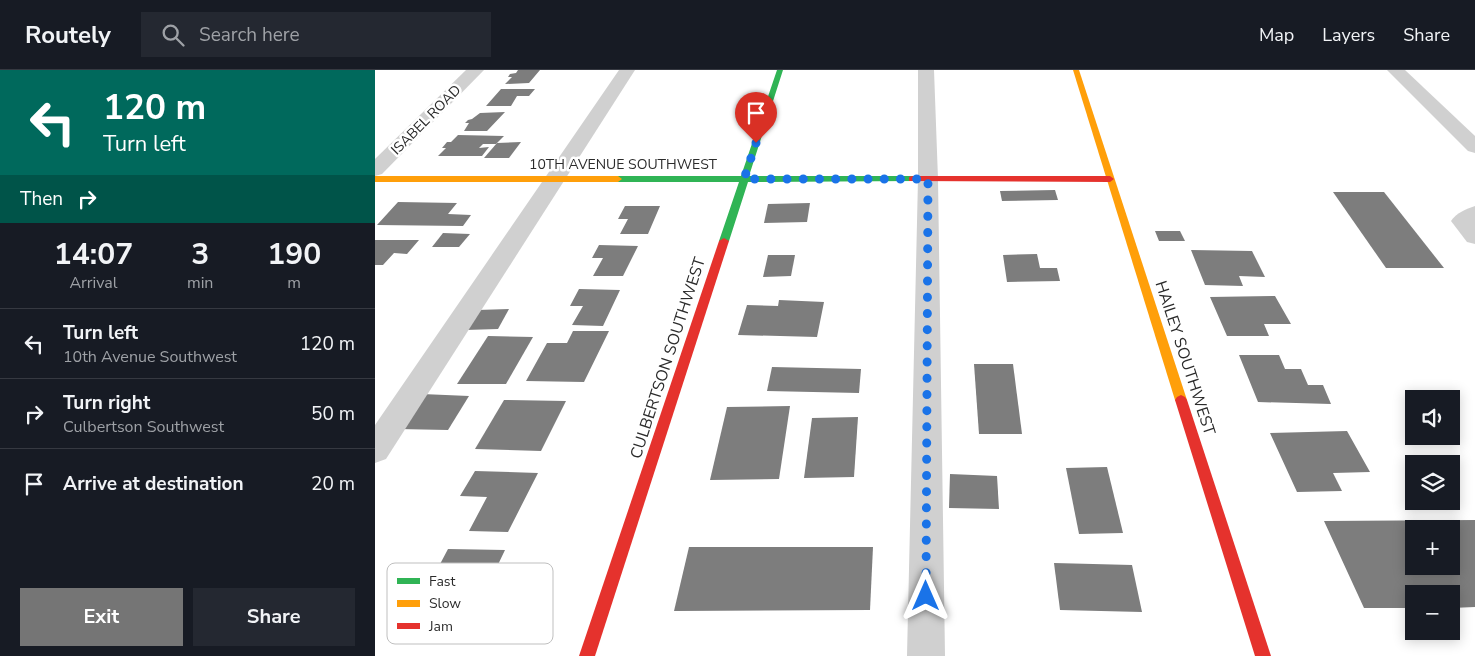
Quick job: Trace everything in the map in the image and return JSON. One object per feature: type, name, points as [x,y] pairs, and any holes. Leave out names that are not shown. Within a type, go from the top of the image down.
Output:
[{"type":"street","name":"ISABEL ROAD","points":[[375,170],[476,70]]},
{"type":"street","points":[[375,450],[627,70]]},
{"type":"street","name":"CULBERTSON SOUTHWEST","points":[[587,656],[780,70]]},
{"type":"street","points":[[926,70],[928,179],[926,656]]},
{"type":"street","name":"HAILEY SOUTHWEST","points":[[1075,70],[1263,656]]},
{"type":"street","points":[[1395,70],[1475,147]]},
{"type":"street","name":"10TH AVENUE SOUTHWEST","points":[[375,179],[1110,179]]},
{"type":"street","points":[[1475,213],[1462,221],[1475,237]]},
{"type":"building","points":[[518,70],[540,70],[529,83],[505,84],[512,77],[508,77],[510,74],[516,73]]},
{"type":"building","points":[[501,89],[535,89],[529,96],[517,96],[511,106],[486,106]]},
{"type":"building","points":[[505,112],[487,131],[464,131],[469,123],[465,123],[480,113]]},
{"type":"building","points":[[458,135],[504,136],[496,144],[483,144],[479,148],[489,147],[482,156],[438,156],[446,148],[442,148],[447,142],[451,142]]},
{"type":"building","points":[[521,142],[509,158],[484,158],[497,143]]},
{"type":"building","points":[[1055,190],[1058,200],[1002,201],[1000,191]]},
{"type":"building","points":[[1333,192],[1384,192],[1444,268],[1386,268]]},
{"type":"building","points":[[398,202],[457,203],[448,214],[471,215],[463,226],[377,225]]},
{"type":"building","points":[[810,203],[807,222],[764,223],[768,204]]},
{"type":"building","points":[[625,206],[660,206],[648,234],[620,234],[628,219],[618,219]]},
{"type":"building","points":[[1155,231],[1180,231],[1185,241],[1159,241]]},
{"type":"building","points":[[443,233],[470,234],[459,247],[432,247]]},
{"type":"building","points":[[375,240],[419,240],[407,254],[394,253],[383,265],[375,265]]},
{"type":"building","points":[[599,245],[638,246],[623,276],[593,276],[603,258],[592,258]]},
{"type":"building","points":[[1191,250],[1252,251],[1265,277],[1239,276],[1243,286],[1205,285]]},
{"type":"building","points":[[1037,254],[1040,268],[1057,268],[1060,281],[1007,282],[1003,255]]},
{"type":"building","points":[[768,255],[795,255],[791,276],[763,277]]},
{"type":"building","points":[[579,289],[620,290],[603,326],[572,325],[583,306],[570,306]]},
{"type":"building","points":[[1275,296],[1291,324],[1264,324],[1269,336],[1227,336],[1210,297]]},
{"type":"building","points":[[779,300],[824,302],[817,337],[738,335],[747,305],[778,306]]},
{"type":"building","points":[[509,309],[498,329],[465,330],[477,310]]},
{"type":"building","points":[[573,331],[609,331],[584,382],[526,381],[547,343],[567,343]]},
{"type":"building","points":[[488,336],[533,337],[506,384],[457,384]]},
{"type":"building","points":[[1239,355],[1279,355],[1285,369],[1301,369],[1308,385],[1323,385],[1331,404],[1258,402]]},
{"type":"building","points":[[974,364],[1013,364],[1022,434],[979,434]]},
{"type":"building","points":[[772,367],[861,369],[859,393],[767,391]]},
{"type":"building","points":[[422,394],[469,396],[448,430],[398,429]]},
{"type":"building","points":[[504,400],[566,401],[541,451],[475,449]]},
{"type":"building","points":[[790,406],[779,479],[710,480],[727,407]]},
{"type":"building","points":[[858,417],[854,477],[804,478],[812,418]]},
{"type":"building","points":[[1347,431],[1370,472],[1333,473],[1342,491],[1297,492],[1270,433]]},
{"type":"building","points":[[1107,467],[1123,533],[1079,534],[1066,468]]},
{"type":"building","points":[[475,471],[538,473],[508,532],[469,531],[487,497],[460,496]]},
{"type":"building","points":[[950,474],[997,476],[999,509],[949,508]]},
{"type":"building","points":[[1405,520],[1405,575],[1460,575],[1460,520],[1475,520],[1475,607],[1460,608],[1460,585],[1405,585],[1405,608],[1364,608],[1324,521]]},
{"type":"building","points":[[689,547],[873,547],[870,610],[674,611]]},
{"type":"building","points":[[448,549],[505,550],[499,563],[441,563]]},
{"type":"building","points":[[1054,563],[1132,565],[1142,612],[1060,610]]},
{"type":"traffic: fast","points":[[724,241],[780,70]]},
{"type":"traffic: fast","points":[[618,179],[912,179]]},
{"type":"traffic: slow","points":[[1076,70],[1181,400]]},
{"type":"traffic: slow","points":[[375,179],[618,179]]},
{"type":"traffic: jam","points":[[912,179],[1110,179]]},
{"type":"traffic: jam","points":[[587,656],[724,241]]},
{"type":"traffic: jam","points":[[1181,400],[1263,656]]},
{"type":"route","points":[[756,143],[744,179],[928,179],[926,596]]}]
